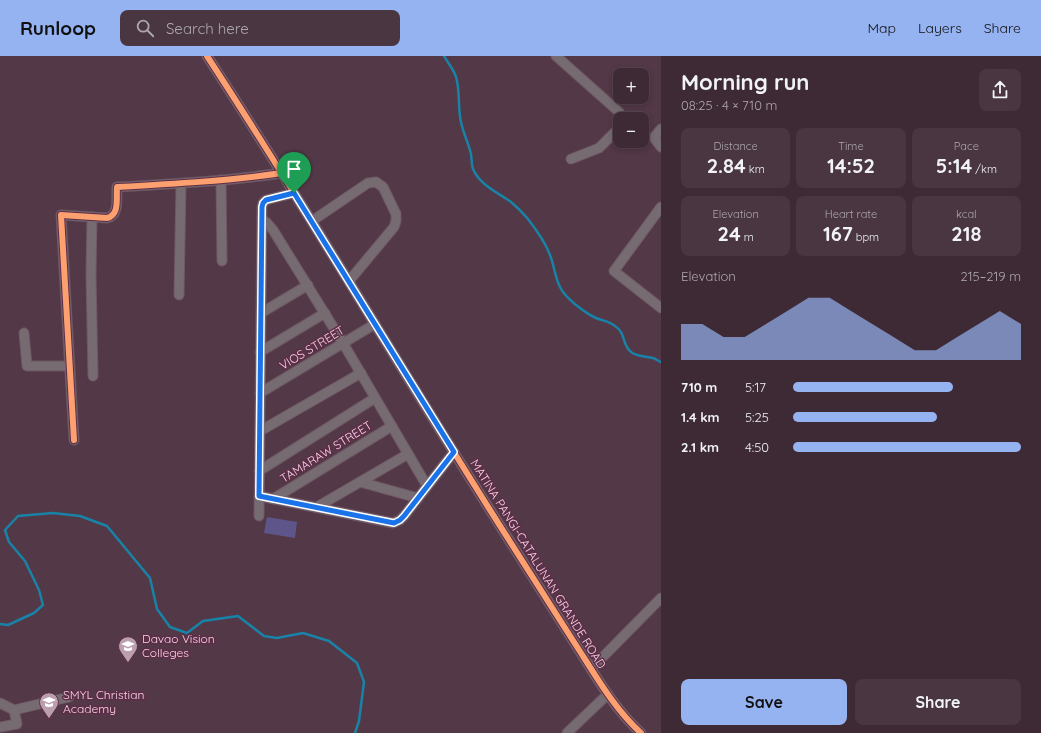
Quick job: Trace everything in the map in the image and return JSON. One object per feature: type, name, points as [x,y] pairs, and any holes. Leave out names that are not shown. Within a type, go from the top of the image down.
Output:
[{"type":"street","name":"MATINA PANGI-CATALUNAN GRANDE ROAD","points":[[207,56],[312,221],[485,503],[591,669],[621,712],[641,733]]},
{"type":"street","points":[[556,56],[619,112]]},
{"type":"street","points":[[661,129],[655,136],[655,139],[661,147]]},
{"type":"street","points":[[571,158],[599,148],[613,134]]},
{"type":"street","points":[[74,440],[61,215],[92,218],[111,217],[116,209],[117,187],[181,184],[282,173]]},
{"type":"street","points":[[221,180],[222,261]]},
{"type":"street","points":[[312,221],[368,183],[376,182],[383,187],[396,214],[394,227],[349,281]]},
{"type":"street","points":[[179,296],[181,184]]},
{"type":"street","points":[[259,516],[263,203],[266,200],[294,193]]},
{"type":"street","points":[[661,207],[614,271],[661,308]]},
{"type":"street","points":[[92,218],[93,376]]},
{"type":"street","points":[[262,219],[273,230],[308,285],[427,486]]},
{"type":"street","points":[[261,313],[308,285]]},
{"type":"street","points":[[260,352],[325,313]]},
{"type":"street","name":"VIOS STREET","points":[[260,393],[375,324]]},
{"type":"street","points":[[24,333],[27,366],[70,366]]},
{"type":"street","points":[[260,431],[361,373]]},
{"type":"street","points":[[259,471],[375,398]]},
{"type":"street","name":"TAMARAW STREET","points":[[273,499],[392,426]]},
{"type":"street","points":[[259,496],[394,523],[404,516],[454,452]]},
{"type":"street","points":[[317,507],[408,454]]},
{"type":"street","points":[[360,482],[418,498]]},
{"type":"street","points":[[591,669],[660,601]]},
{"type":"street","points":[[567,733],[608,694]]},
{"type":"street","points":[[0,703],[14,710],[69,697]]},
{"type":"street","points":[[0,727],[18,724],[14,710]]},
{"type":"shaded area","points":[[267,517],[297,522],[295,538],[264,533]]},
{"type":"waterway","points":[[444,56],[456,77],[461,121],[471,154],[472,167],[476,175],[489,188],[511,202],[531,223],[548,251],[558,283],[566,296],[586,313],[610,323],[618,329],[632,353],[653,358],[661,362]]},
{"type":"waterway","points":[[0,624],[8,625],[34,613],[43,605],[39,590],[25,561],[9,542],[5,530],[18,516],[53,513],[80,516],[107,526],[150,578],[157,609],[170,627],[187,633],[203,621],[238,616],[264,636],[277,638],[303,633],[329,641],[357,663],[364,682],[359,721],[355,733]]},
{"type":"cycle path","points":[[207,56],[284,176],[471,480],[612,701],[641,733]]},
{"type":"cycle path","points":[[74,440],[61,215],[107,218],[116,210],[117,187],[220,180],[282,173]]},
{"type":"place","name":"Davao Vision Colleges","points":[[128,663]]},
{"type":"place","name":"SMYL Christian Academy","points":[[49,719]]},
{"type":"route","points":[[294,193],[454,452],[404,516],[394,523],[259,496],[262,207],[264,201],[266,200],[294,193]]}]
